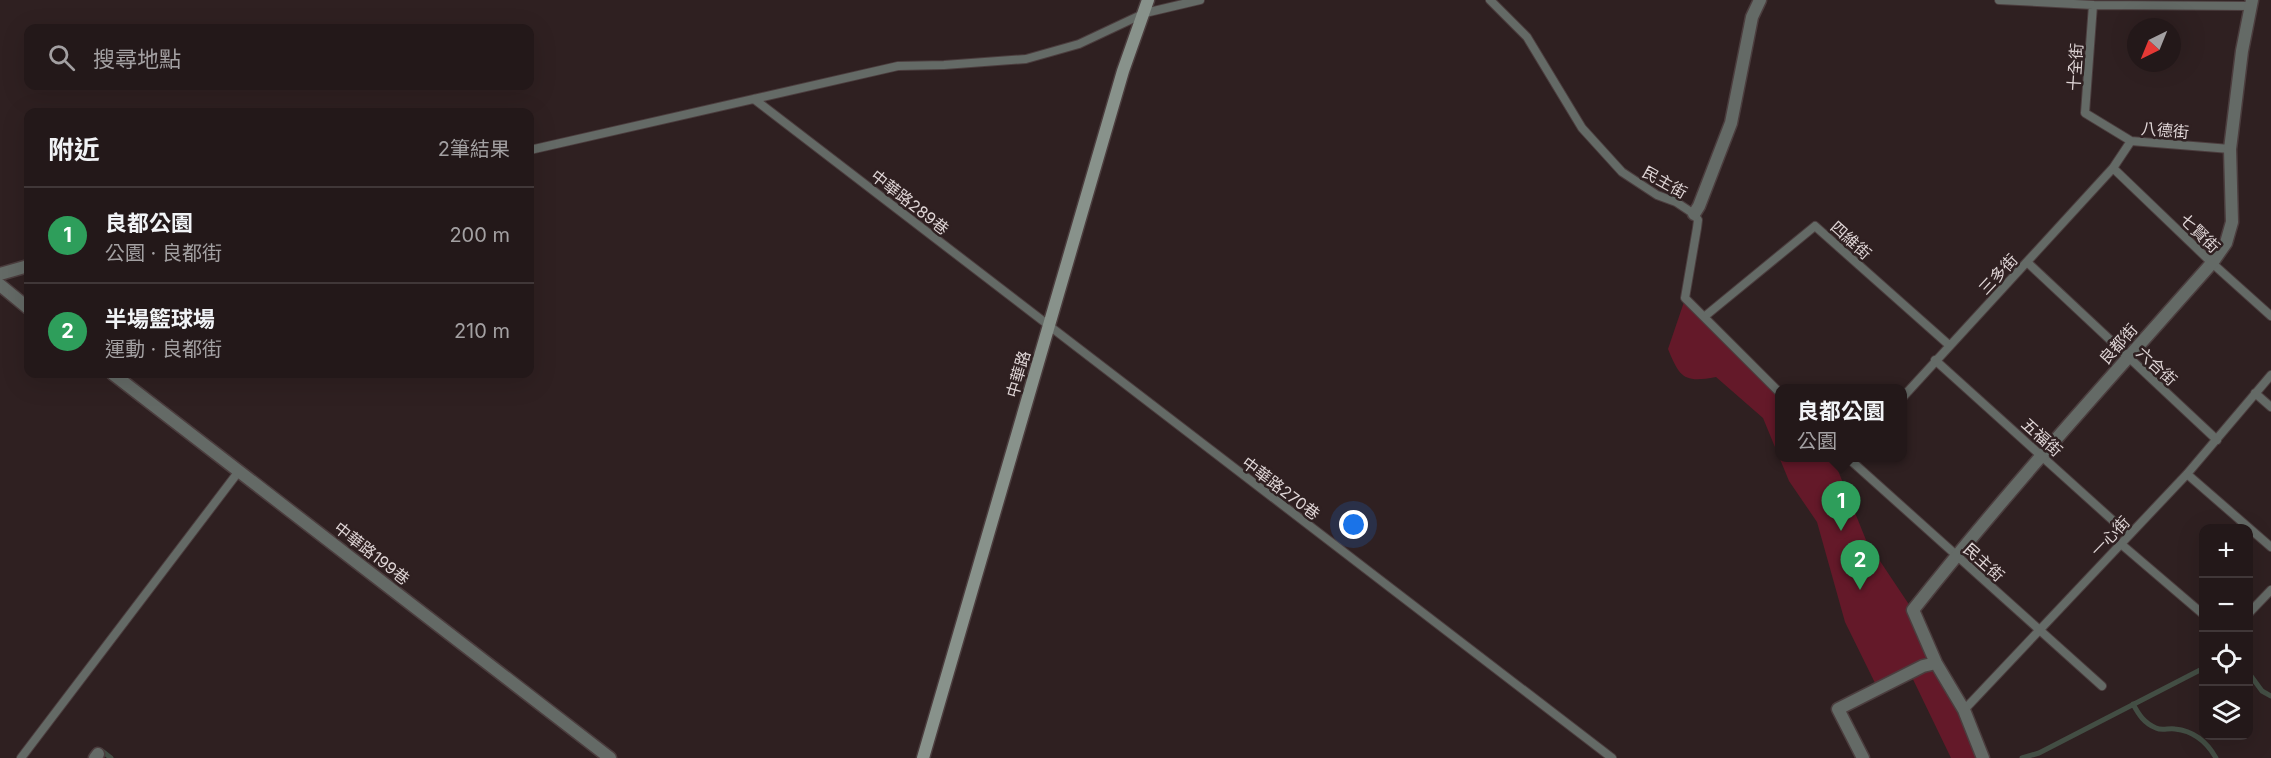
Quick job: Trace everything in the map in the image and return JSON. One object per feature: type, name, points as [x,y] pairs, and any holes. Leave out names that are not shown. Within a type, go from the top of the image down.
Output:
[{"type":"main road","name":"中華路","points":[[923,758],[1123,71],[1146,6]]},
{"type":"street","points":[[1694,214],[1731,123],[1752,17],[1760,0]]},
{"type":"street","name":"良都街","points":[[1983,758],[1964,710],[1936,663],[1914,610],[1956,556],[2212,263],[2226,243],[2232,222],[2230,150],[2242,51],[2252,3]]},
{"type":"street","points":[[0,274],[24,267]]},
{"type":"street","points":[[0,285],[24,305]]},
{"type":"street","name":"中華路199巷","points":[[118,378],[610,758]]},
{"type":"street","points":[[1863,758],[1838,709],[1923,666],[1936,663]]},
{"type":"lane","points":[[534,149],[898,66],[944,65],[1026,58],[1079,44],[1146,6],[1200,0]]},
{"type":"lane","name":"民主街","points":[[1490,0],[1527,37],[1582,128],[1622,172],[1657,195],[1676,202],[1694,214],[1698,220],[1685,298],[1775,389]]},
{"type":"lane","points":[[2000,0],[2093,5],[2252,3]]},
{"type":"lane","name":"十全街","points":[[2093,5],[2085,113],[2131,141]]},
{"type":"lane","name":"中華路289巷","points":[[754,99],[1049,327]]},
{"type":"lane","name":"八德街","points":[[2112,168],[2131,141],[2230,150]]},
{"type":"lane","name":"三多街","points":[[1907,392],[2112,168]]},
{"type":"lane","name":"七賢街","points":[[2112,168],[2271,316]]},
{"type":"lane","name":"四維街","points":[[1704,317],[1815,226],[1949,345]]},
{"type":"lane","name":"六合街","points":[[2027,262],[2217,440]]},
{"type":"lane","name":"中華路270巷","points":[[1049,327],[1612,758]]},
{"type":"lane","name":"五福街","points":[[1935,360],[2130,535]]},
{"type":"lane","name":"一心街","points":[[1964,710],[2187,474],[2271,375]]},
{"type":"lane","points":[[2255,393],[2271,407]]},
{"type":"lane","name":"民主街","points":[[1853,462],[2102,686]]},
{"type":"lane","points":[[21,758],[239,471]]},
{"type":"lane","points":[[2187,474],[2271,547]]},
{"type":"lane","points":[[2121,544],[2199,611]]},
{"type":"lane","points":[[2253,609],[2271,590]]},
{"type":"shaded area","points":[[1684,302],[1775,392],[1775,447],[1763,418],[1716,377],[1697,379],[1684,376],[1668,349]]},
{"type":"shaded area","points":[[1781,462],[1839,462],[1837,468],[1866,540],[1910,606],[1959,712],[1977,758],[1951,758],[1908,669],[1875,683],[1845,622],[1817,522],[1789,481]]},
{"type":"waterway","points":[[2022,758],[2039,753],[2199,671]]},
{"type":"waterway","points":[[2253,679],[2262,691],[2271,696]]},
{"type":"waterway","points":[[2133,704],[2148,724],[2158,729],[2182,730],[2194,735],[2204,742],[2216,758]]},
{"type":"waterway","points":[[102,751],[111,758]]},
{"type":"place","name":"良都公園","points":[[1841,531]]},
{"type":"place","name":"半場籃球場","points":[[1860,590]]}]
